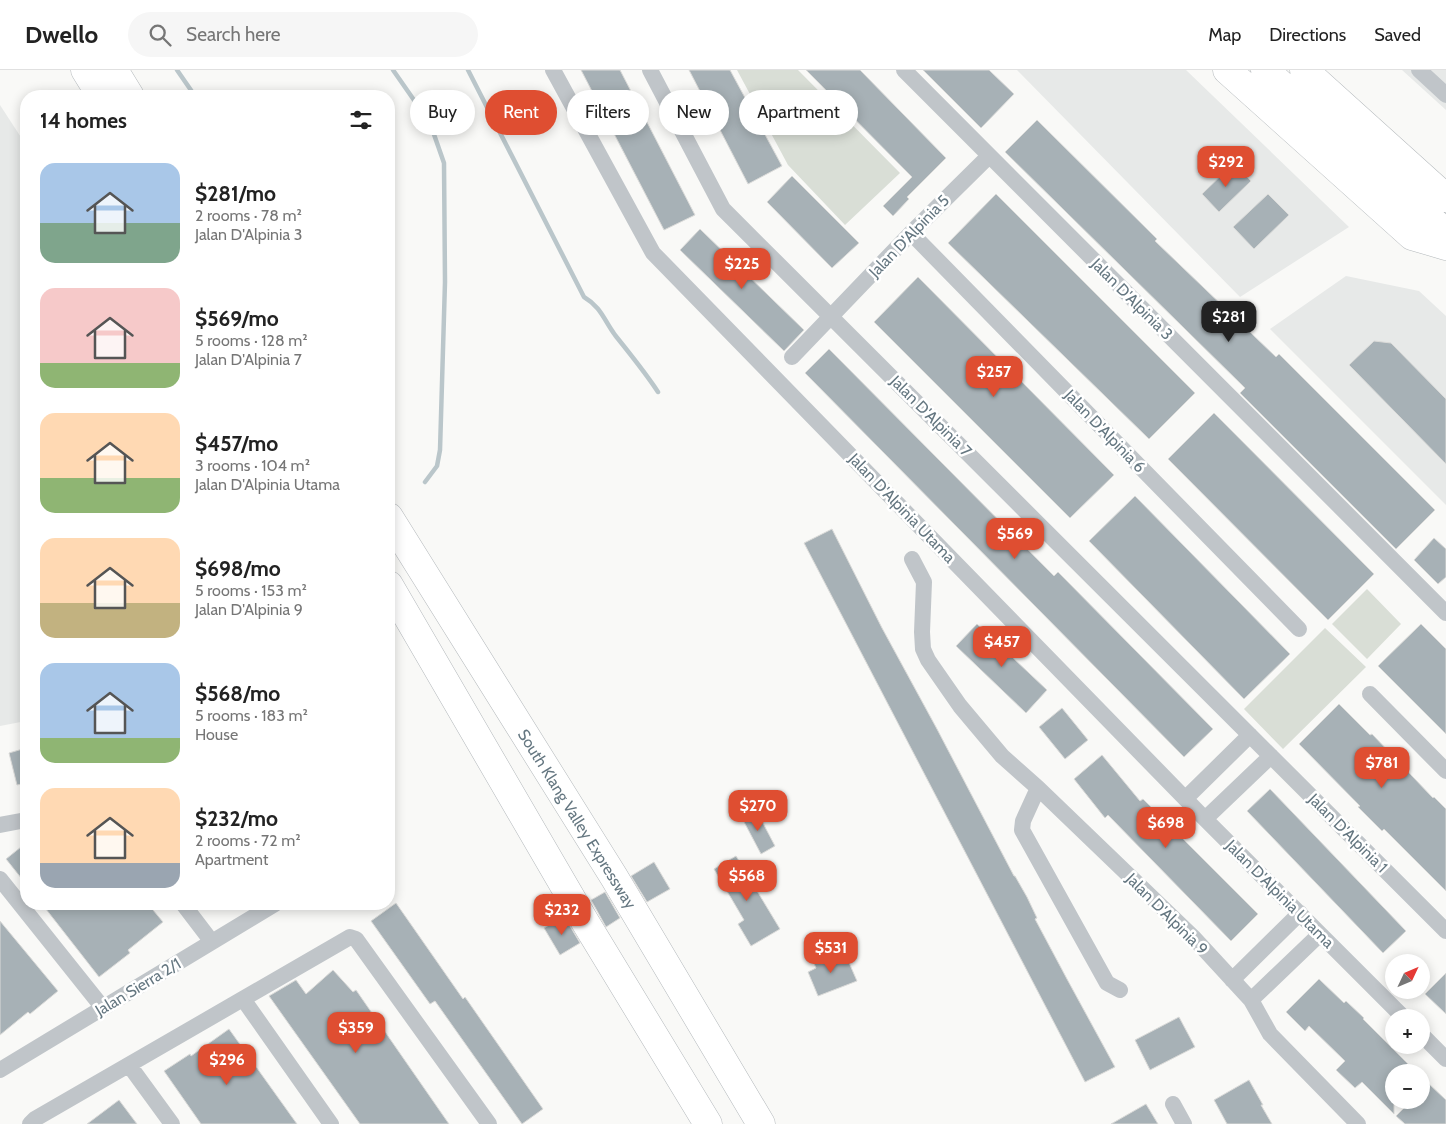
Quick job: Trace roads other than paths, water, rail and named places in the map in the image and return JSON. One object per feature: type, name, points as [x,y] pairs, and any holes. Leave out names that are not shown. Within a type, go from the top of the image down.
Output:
[{"type":"highway","points":[[85,70],[97,90]]},
{"type":"highway","points":[[114,70],[126,90]]},
{"type":"highway","points":[[1227,70],[1412,236],[1446,246]]},
{"type":"highway","points":[[1265,70],[1446,233]]},
{"type":"highway","points":[[1304,70],[1446,198]]},
{"type":"highway","name":"South Klang Valley Expressway","points":[[395,527],[618,884],[761,1124]]},
{"type":"highway","points":[[395,595],[584,920],[708,1124]]},
{"type":"street","name":"Jalan D'Alpinia Utama","points":[[553,70],[653,253],[1205,819],[1395,1009]]},
{"type":"street","name":"Jalan D'Alpinia 7","points":[[650,70],[723,209],[1250,735]]},
{"type":"street","name":"Jalan D'Alpinia 3","points":[[904,70],[1446,613]]},
{"type":"street","points":[[1419,70],[1446,95]]},
{"type":"street","name":"Jalan D'Alpinia 5","points":[[792,357],[911,233],[989,156]]},
{"type":"street","name":"Jalan D'Alpinia 6","points":[[911,233],[1299,629]]},
{"type":"street","name":"Jalan D'Alpinia 9","points":[[912,560],[924,582],[923,649],[928,660],[960,706],[996,749],[1193,937],[1251,1000],[1270,1034],[1358,1124]]},
{"type":"street","points":[[1370,694],[1446,771]]},
{"type":"street","points":[[1186,798],[1250,735]]},
{"type":"street","name":"Jalan D'Alpinia 1","points":[[1250,735],[1446,931]]},
{"type":"street","points":[[1205,819],[1271,756]]},
{"type":"street","points":[[1210,774],[1230,795]]},
{"type":"street","points":[[1038,788],[1023,821],[1022,830],[1107,984],[1120,990]]},
{"type":"street","points":[[0,825],[20,821]]},
{"type":"street","points":[[0,879],[20,904]]},
{"type":"street","points":[[25,910],[103,1008]]},
{"type":"street","points":[[188,910],[212,942]]},
{"type":"street","name":"Jalan Sierra 2/1","points":[[0,1070],[265,910]]},
{"type":"street","points":[[1232,980],[1300,913]]},
{"type":"street","points":[[1251,1000],[1320,934]]},
{"type":"street","points":[[30,1124],[35,1119],[350,937],[356,939],[489,1124]]},
{"type":"street","points":[[243,999],[331,1124]]},
{"type":"street","points":[[1430,1043],[1446,1059]]},
{"type":"street","points":[[129,1065],[172,1124]]},
{"type":"street","points":[[1173,1104],[1184,1124]]},
{"type":"waterway","points":[[177,70],[191,90]]},
{"type":"waterway","points":[[393,70],[430,123],[444,163],[445,282],[440,450],[437,466],[425,482]]},
{"type":"waterway","points":[[468,70],[584,297],[598,309],[658,392]]}]
